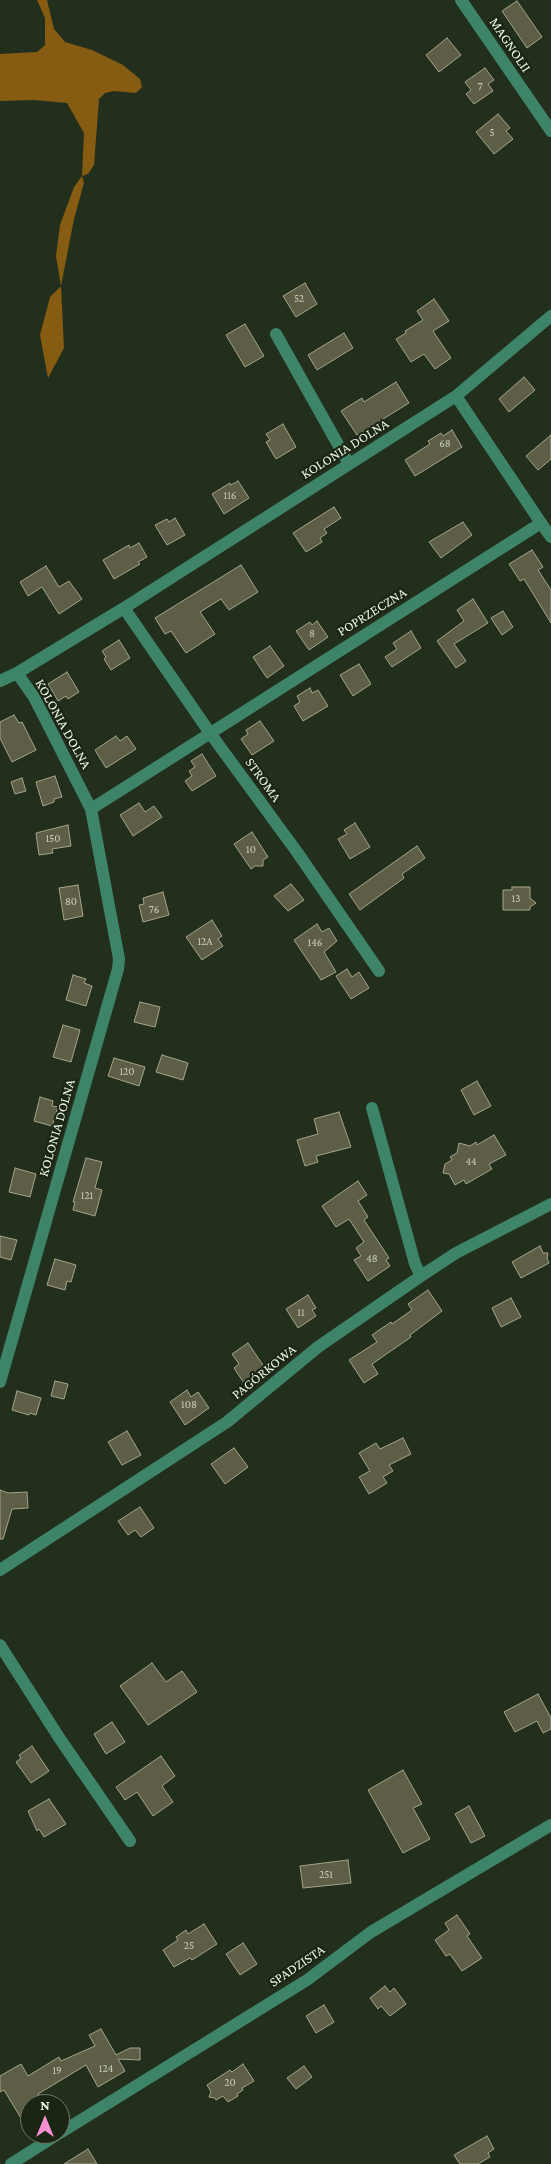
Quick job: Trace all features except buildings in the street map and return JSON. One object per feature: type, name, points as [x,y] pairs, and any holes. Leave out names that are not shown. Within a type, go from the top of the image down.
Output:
[{"type":"street","name":"MAGNOLII","points":[[462,0],[551,131]]},
{"type":"street","name":"KOLONIA DOLNA","points":[[0,1382],[118,970],[118,948],[91,809],[34,697],[17,673],[124,608],[456,396],[551,316]]},
{"type":"street","points":[[276,334],[349,464]]},
{"type":"street","points":[[456,396],[551,536]]},
{"type":"street","name":"POPRZECZNA","points":[[91,809],[541,523]]},
{"type":"street","name":"STROMA","points":[[124,608],[210,733],[298,852],[379,971]]},
{"type":"street","points":[[0,681],[17,673]]},
{"type":"street","points":[[372,1108],[415,1264],[420,1276]]},
{"type":"street","name":"PAGÓRKOWA","points":[[0,1570],[228,1422],[318,1347],[420,1276],[456,1253],[551,1204]]},
{"type":"street","points":[[0,1645],[60,1739],[130,1841]]},
{"type":"street","name":"SPADZISTA","points":[[70,2126],[307,1980],[371,1932],[551,1825]]},
{"type":"street","name":"SPADZISTA","points":[[10,2164],[42,2144]]},
{"type":"shaded area","points":[[37,0],[47,0],[54,29],[65,42],[92,50],[123,65],[140,79],[142,87],[136,93],[114,91],[105,93],[99,99],[94,165],[88,174],[82,176],[84,133],[67,103],[34,100],[0,101],[0,54],[37,52],[45,45],[45,18]]},
{"type":"shaded area","points":[[82,176],[84,183],[74,219],[61,286],[56,256],[60,225],[74,187]]},
{"type":"shaded area","points":[[61,286],[64,348],[48,378],[40,335],[50,297]]}]
